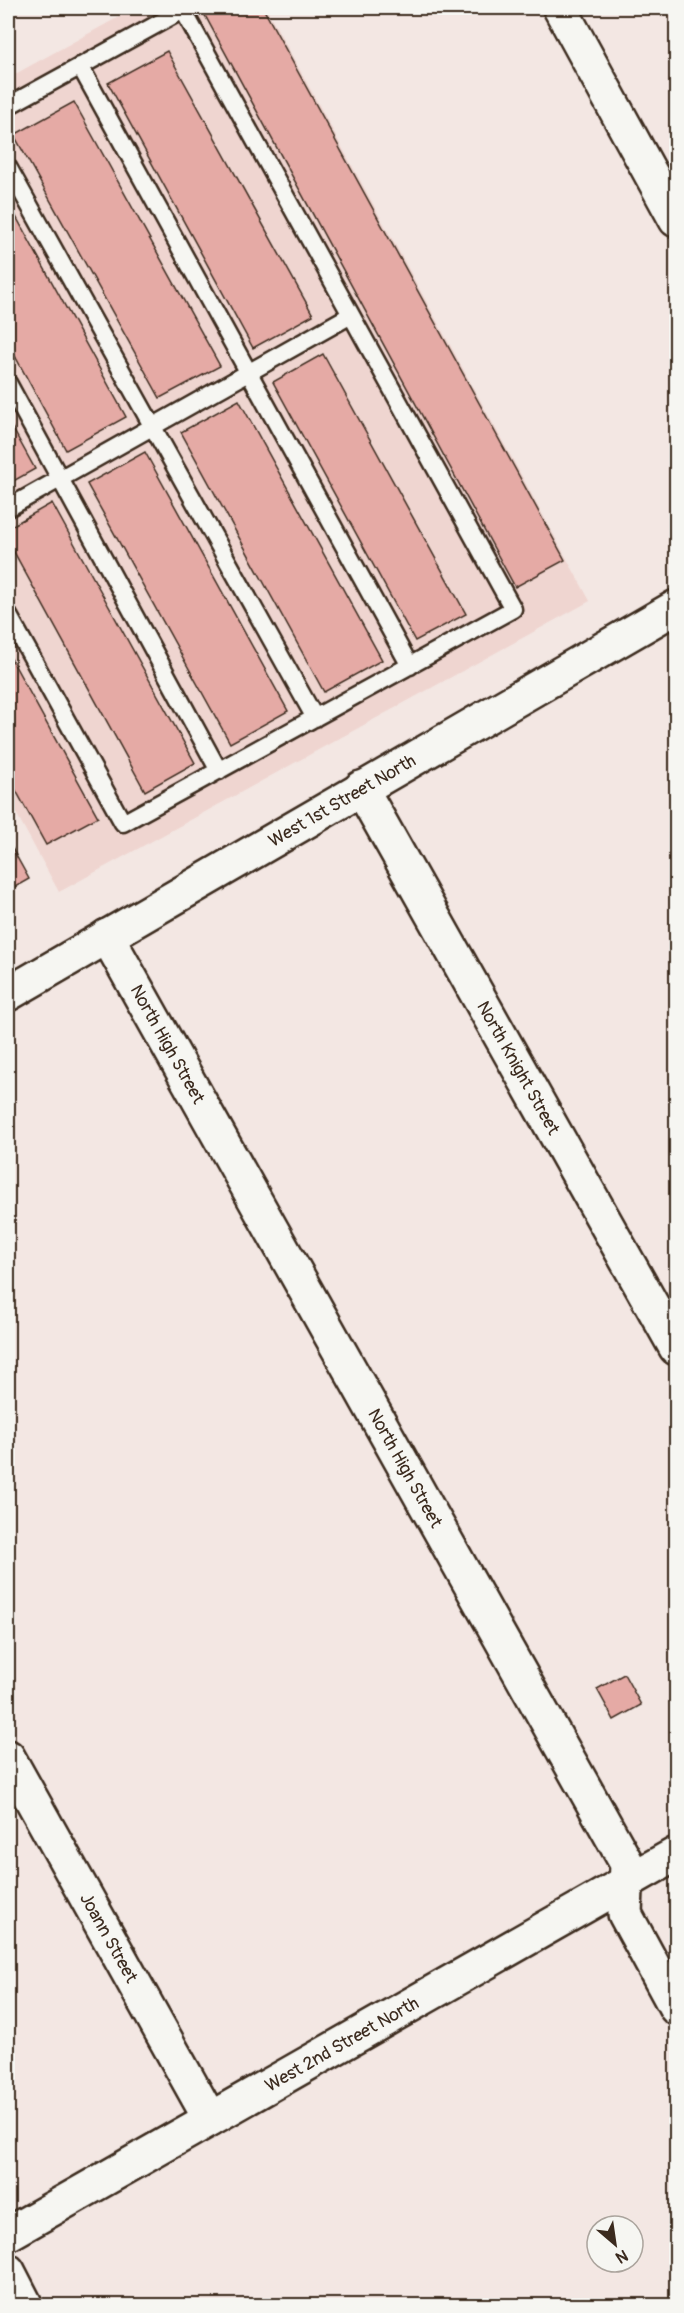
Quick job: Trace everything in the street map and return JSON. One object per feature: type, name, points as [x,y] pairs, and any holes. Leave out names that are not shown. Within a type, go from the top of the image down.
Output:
[{"type":"street","points":[[560,8],[676,220]]},
{"type":"street","name":"West 1st Street North","points":[[8,994],[676,607]]},
{"type":"street","name":"North Knight Street","points":[[361,788],[676,1348]]},
{"type":"street","name":"North High Street","points":[[108,936],[627,1864],[625,1914],[676,2008]]},
{"type":"street","name":"Joann Street","points":[[8,1757],[210,2119]]},
{"type":"street","name":"West 2nd Street North","points":[[8,2234],[676,1854]]},
{"type":"street","points":[[8,2271],[26,2306]]},
{"type":"lane","points":[[8,106],[183,9],[513,609],[123,824],[8,614]]},
{"type":"lane","points":[[80,66],[410,666]]},
{"type":"lane","points":[[8,167],[315,718]]},
{"type":"lane","points":[[8,508],[351,315]]},
{"type":"lane","points":[[8,383],[219,771]]},
{"type":"shaded area","points":[[135,8],[266,8],[590,601],[59,892],[8,798],[8,78]]},
{"type":"building","points":[[201,8],[263,8],[565,560],[515,587]]},
{"type":"building","points":[[167,51],[313,315],[253,348],[108,83]]},
{"type":"building","points":[[74,102],[220,366],[160,398],[14,135]]},
{"type":"building","points":[[8,202],[126,417],[66,450],[8,343]]},
{"type":"building","points":[[323,354],[466,614],[415,641],[273,382]]},
{"type":"building","points":[[239,400],[382,660],[324,692],[181,432]]},
{"type":"building","points":[[8,420],[35,469],[8,484]]},
{"type":"building","points":[[145,452],[288,711],[230,743],[87,484]]},
{"type":"building","points":[[52,503],[195,763],[145,791],[8,541],[8,528]]},
{"type":"building","points":[[8,653],[98,817],[46,845],[8,776]]},
{"type":"building","points":[[8,841],[29,879],[8,891]]},
{"type":"building","points":[[624,1674],[641,1705],[614,1720],[597,1689]]}]
